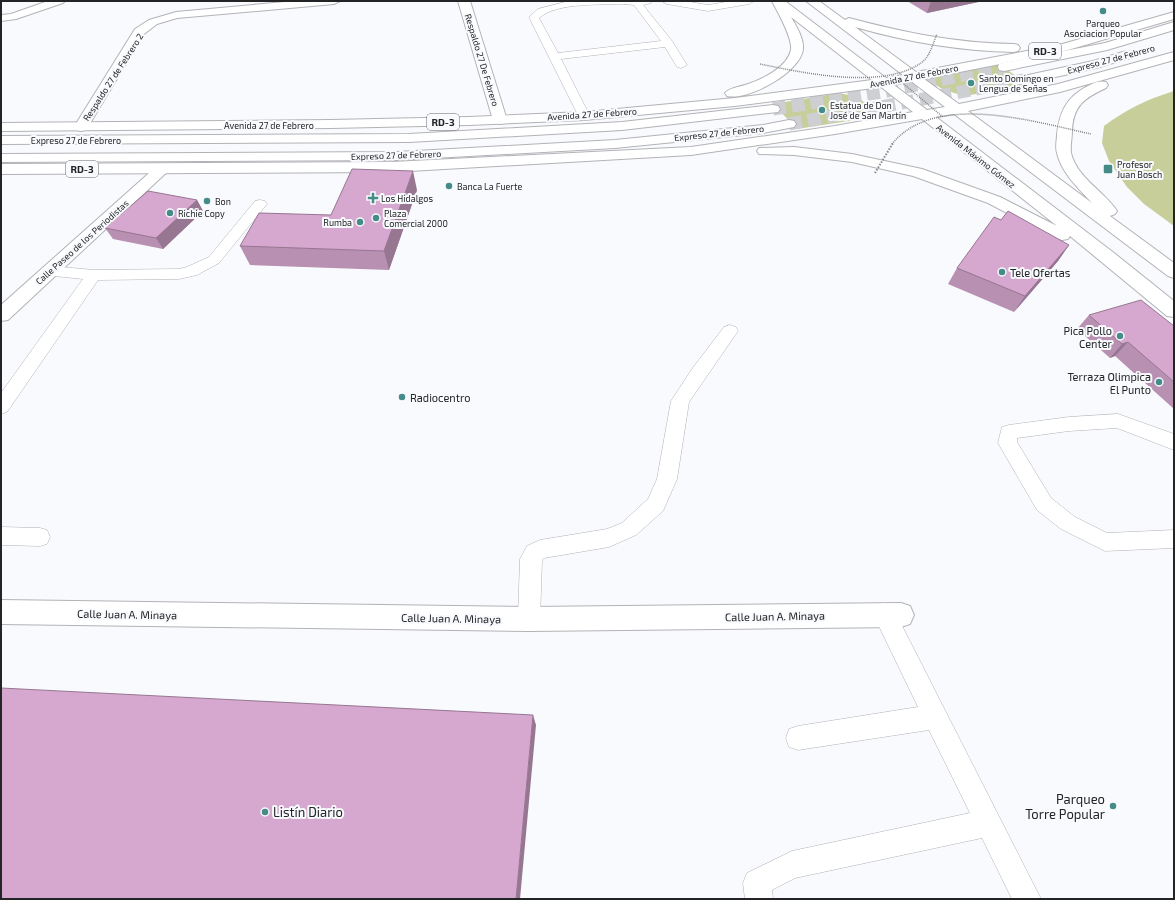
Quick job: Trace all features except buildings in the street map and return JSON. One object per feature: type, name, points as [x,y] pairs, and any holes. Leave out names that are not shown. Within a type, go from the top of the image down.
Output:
[{"type":"main road","points":[[1,18],[12,17],[59,1]]},
{"type":"main road","name":"Respaldo 27 de Febrero 2","points":[[81,127],[139,32],[153,22],[176,15],[334,1]]},
{"type":"main road","name":"Respaldo 27 De Febrero","points":[[464,1],[500,120]]},
{"type":"main road","points":[[634,111],[742,91],[774,76],[791,62],[798,50],[796,41],[778,1]]},
{"type":"main road","name":"Avenida Máximo Gómez","points":[[778,1],[887,79],[923,114],[1108,257],[1174,311]]},
{"type":"main road","points":[[812,1],[913,76],[950,113],[1140,246],[1174,272]]},
{"type":"main road","points":[[831,15],[849,22],[896,35],[958,46],[1061,48]]},
{"type":"main road","name":"Avenida 27 de Febrero","points":[[1,127],[339,124],[500,120],[584,116],[735,102],[913,76],[1061,48],[1174,15]]},
{"type":"main road","name":"Expreso 27 de Febrero","points":[[1004,67],[1107,46],[1174,26]]},
{"type":"main road","name":"Expreso 27 de Febrero","points":[[1024,80],[1096,64],[1138,52]]},
{"type":"main road","name":"RD-3","points":[[1,169],[162,170],[392,167],[691,150],[835,130],[923,114],[950,113],[1060,88],[1174,56]]},
{"type":"main road","points":[[1140,246],[1075,174],[1064,152],[1066,118],[1072,103],[1085,92],[1150,63]]},
{"type":"main road","name":"Expreso 27 de Febrero","points":[[1,140],[409,138],[622,126],[773,109]]},
{"type":"main road","name":"Expreso 27 de Febrero","points":[[1,158],[397,156],[622,143],[726,133],[789,124]]},
{"type":"main road","points":[[691,150],[794,151],[852,158],[917,172],[994,200],[1108,257]]},
{"type":"main road","name":"Calle Paseo de los Periodistas","points":[[1,315],[162,170]]},
{"type":"main road","name":"Calle Juan A. Minaya","points":[[1,612],[530,619],[892,615]]},
{"type":"lane","points":[[584,116],[534,18],[541,11],[568,4],[625,1],[637,4],[648,1]]},
{"type":"lane","points":[[667,1],[708,8],[749,1]]},
{"type":"lane","points":[[637,4],[668,43],[681,65]]},
{"type":"lane","points":[[554,57],[668,43]]},
{"type":"lane","points":[[50,271],[94,275],[179,274],[192,272],[214,260],[260,204]]},
{"type":"lane","points":[[1,407],[94,275]]},
{"type":"lane","points":[[530,619],[531,559],[534,553],[540,549],[609,538],[629,528],[656,505],[667,479],[680,401],[730,331]]},
{"type":"lane","points":[[1174,442],[1118,420],[1062,424],[1009,432],[1007,443],[1044,504],[1068,523],[1105,542],[1174,539]]},
{"type":"lane","points":[[1,536],[40,537]]},
{"type":"lane","points":[[892,615],[935,717],[1027,899]]},
{"type":"lane","points":[[798,738],[935,717]]},
{"type":"lane","points":[[760,899],[757,883],[792,865],[988,823]]},
{"type":"path","points":[[760,64],[836,78],[887,79],[910,70],[922,62],[936,34]]},
{"type":"path","points":[[887,79],[950,113]]},
{"type":"path","points":[[875,172],[889,148],[908,129],[950,113],[984,114],[1092,134]]},
{"type":"green space","points":[[997,63],[1028,84],[965,96],[944,90],[936,85],[934,76]]},
{"type":"green space","points":[[1174,91],[1174,226],[1144,204],[1127,187],[1109,161],[1102,143],[1104,126],[1112,120],[1137,106]]},
{"type":"green space","points":[[839,93],[858,97],[873,110],[861,119],[797,129],[773,104]]},
{"type":"tunnel","points":[[773,109],[882,92],[1004,67]]},
{"type":"tunnel","points":[[789,124],[1024,80]]},
{"type":"place","name":"Parqueo Asociacion Popular","points":[[1103,11]]},
{"type":"place","name":"Santo Domingo en Lengua de Señas","points":[[971,83]]},
{"type":"place","name":"Estatua de Don José de San Martín","points":[[822,110]]},
{"type":"place","name":"Profesor Juan Bosch","points":[[1108,169]]},
{"type":"place","name":"Banca La Fuerte","points":[[449,186]]},
{"type":"place","name":"Los Hidalgos","points":[[373,198]]},
{"type":"place","name":"Bon","points":[[207,201]]},
{"type":"place","name":"Richie Copy","points":[[170,213]]},
{"type":"place","name":"Plaza Comercial 2000","points":[[376,218]]},
{"type":"place","name":"Rumba","points":[[360,222]]},
{"type":"place","name":"Tele Ofertas","points":[[1002,272]]},
{"type":"place","name":"Pica Pollo Center","points":[[1120,336]]},
{"type":"place","name":"Terraza Olimpica El Punto","points":[[1159,382]]},
{"type":"place","name":"Radiocentro","points":[[402,397]]},
{"type":"place","name":"Parqueo Torre Popular","points":[[1113,806]]},
{"type":"place","name":"Listín Diario","points":[[265,812]]}]
